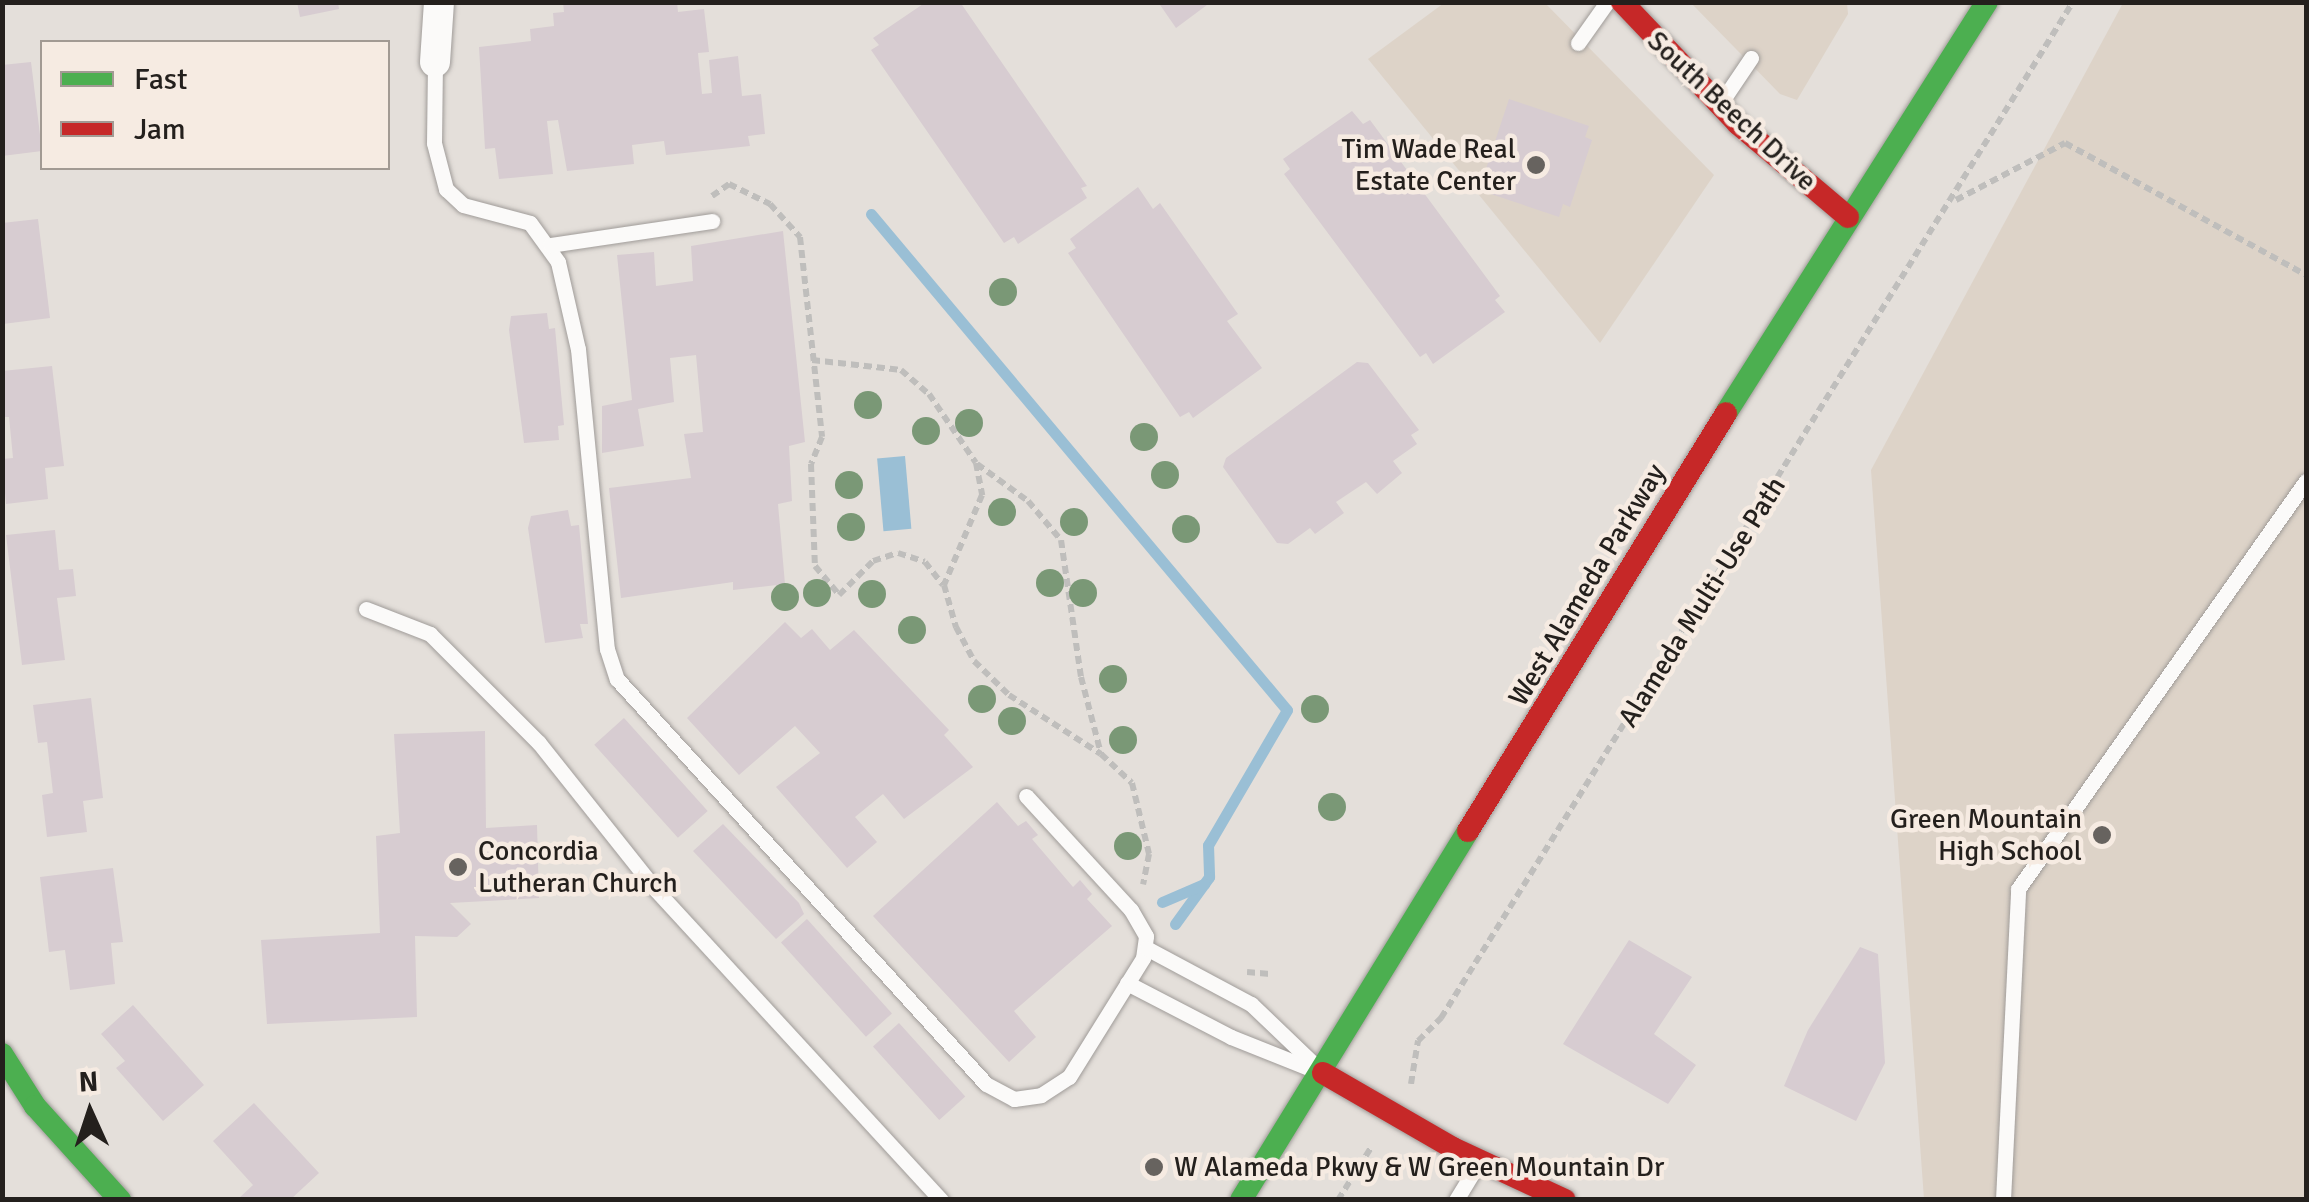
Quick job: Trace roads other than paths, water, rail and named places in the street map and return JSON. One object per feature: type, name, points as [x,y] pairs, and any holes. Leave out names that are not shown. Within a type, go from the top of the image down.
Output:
[{"type":"main road","name":"West Alameda Parkway","points":[[1241,1200],[1323,1073],[1848,217],[1987,2]]},
{"type":"main road","name":"South Beech Drive","points":[[1617,4],[1719,106],[1848,217]]},
{"type":"main road","points":[[2,1054],[35,1106],[120,1200]]},
{"type":"main road","points":[[1323,1073],[1392,1115],[1564,1200]]},
{"type":"street","points":[[435,62],[439,2]]},
{"type":"lane","points":[[1578,42],[1617,4]]},
{"type":"lane","points":[[1719,106],[1751,58]]},
{"type":"lane","points":[[435,62],[434,143],[446,189],[463,205],[530,223],[550,245],[578,349],[607,649],[617,679],[1002,1095],[1026,1098],[1060,1086],[1128,984],[1146,948]]},
{"type":"lane","points":[[550,245],[712,222]]},
{"type":"lane","points":[[2002,1200],[2018,889],[2306,481]]},
{"type":"lane","points":[[366,609],[430,634],[538,742],[655,889],[941,1200]]},
{"type":"lane","points":[[1026,796],[1132,910],[1146,948],[1251,1004],[1323,1073]]},
{"type":"lane","points":[[1128,984],[1231,1037],[1323,1073]]},
{"type":"lane","points":[[1456,1200],[1480,1160]]},
{"type":"water","points":[[905,456],[911,529],[883,531],[877,458]]},
{"type":"waterway","points":[[871,214],[1287,710],[1208,845],[1209,877],[1175,924]]},
{"type":"waterway","points":[[1162,902],[1204,884]]},
{"type":"place","name":"Tim Wade Real Estate Center","points":[[1536,165]]},
{"type":"place","name":"Green Mountain High School","points":[[2102,835]]},
{"type":"place","name":"Concordia Lutheran Church","points":[[458,867]]},
{"type":"place","name":"W Alameda Pkwy & W Green Mountain Dr","points":[[1154,1167]]}]
